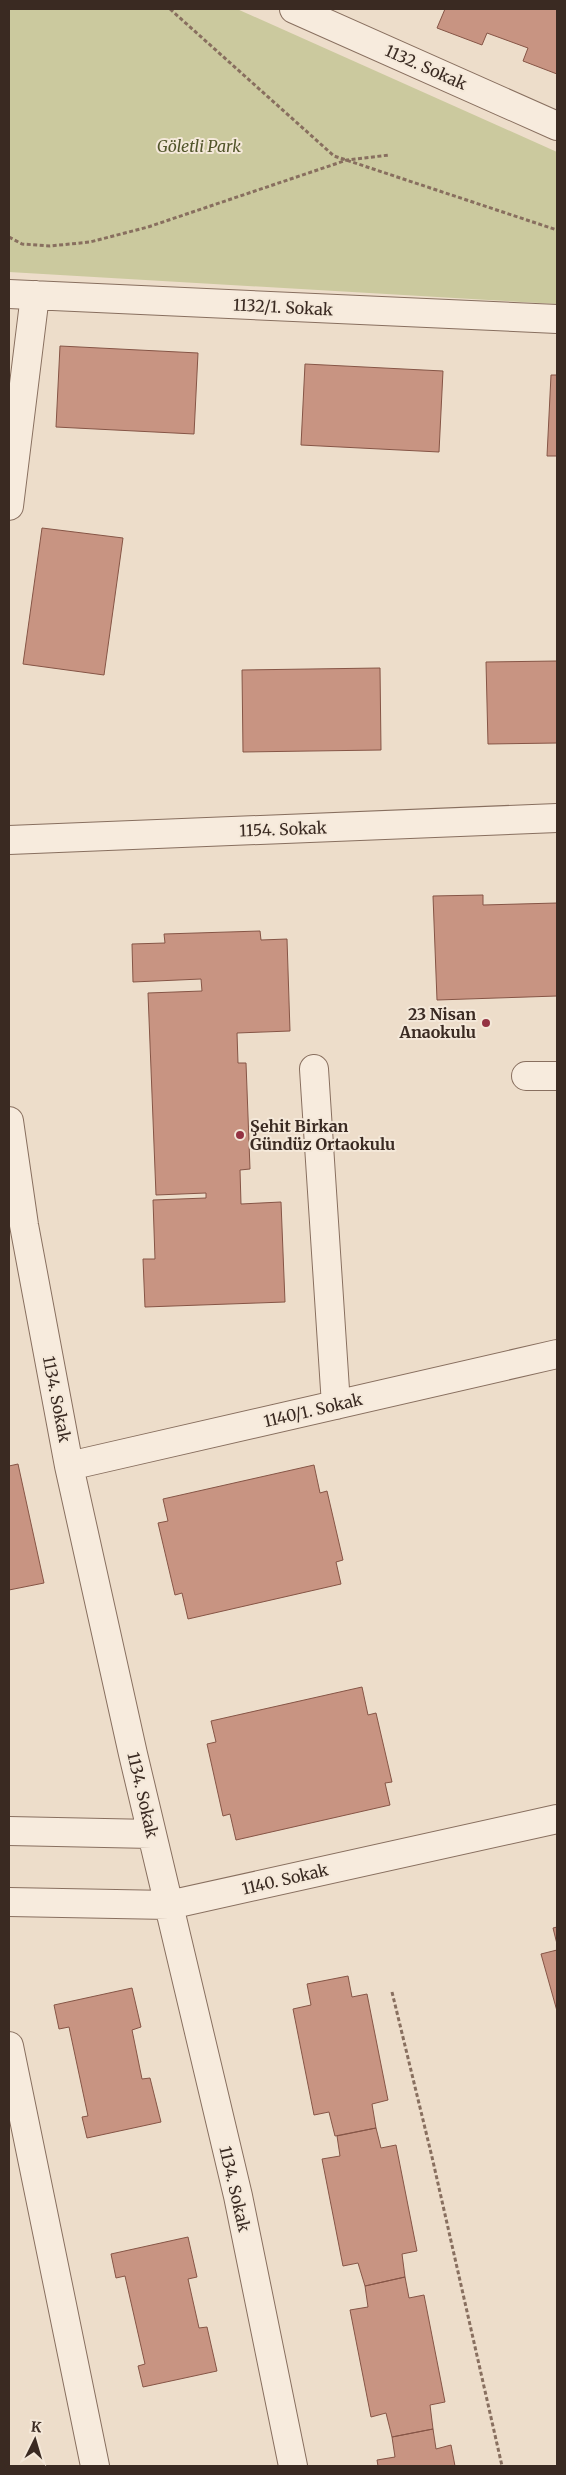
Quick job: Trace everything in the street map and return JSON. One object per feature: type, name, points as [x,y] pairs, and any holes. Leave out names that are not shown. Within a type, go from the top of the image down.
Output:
[{"type":"street","name":"1132. Sokak","points":[[294,9],[557,126]]},
{"type":"street","name":"1132/1. Sokak","points":[[22,295],[557,319]]},
{"type":"street","points":[[9,506],[22,295]]},
{"type":"street","name":"1154. Sokak","points":[[9,840],[557,818]]},
{"type":"street","points":[[314,1069],[336,1405]]},
{"type":"street","points":[[526,1076],[557,1076]]},
{"type":"street","name":"1134. Sokak","points":[[9,1121],[16,1226],[152,1834],[238,2196],[293,2466]]},
{"type":"street","name":"1140/1. Sokak","points":[[69,1466],[557,1354]]},
{"type":"street","name":"1140. Sokak","points":[[9,1902],[169,1905],[557,1818]]},
{"type":"street","points":[[9,1831],[152,1834]]},
{"type":"street","points":[[9,2046],[95,2466]]},
{"type":"path","points":[[170,9],[334,156],[557,230]]},
{"type":"path","points":[[9,237],[22,244],[50,246],[90,242],[148,227],[346,160],[388,155]]},
{"type":"path","points":[[392,1992],[502,2466]]},
{"type":"green space","name":"Göletli Park","points":[[9,9],[237,9],[557,152],[557,304],[9,272]]},
{"type":"building","points":[[445,9],[557,9],[557,74],[523,61],[528,48],[487,33],[482,45],[437,28]]},
{"type":"building","points":[[60,346],[198,353],[194,434],[56,427]]},
{"type":"building","points":[[305,364],[443,371],[439,452],[301,445]]},
{"type":"building","points":[[551,375],[557,375],[557,456],[547,456]]},
{"type":"building","points":[[42,528],[123,538],[104,675],[23,664]]},
{"type":"building","points":[[557,661],[557,743],[488,744],[486,662]]},
{"type":"building","points":[[380,668],[381,750],[243,752],[242,670]]},
{"type":"building","points":[[483,895],[483,905],[557,903],[557,996],[437,1000],[433,896]]},
{"type":"building","points":[[260,931],[261,940],[287,939],[290,1031],[237,1033],[238,1063],[246,1063],[250,1169],[240,1170],[241,1204],[281,1202],[285,1302],[145,1307],[143,1259],[155,1259],[153,1200],[206,1198],[206,1193],[156,1195],[148,993],[202,991],[201,979],[133,982],[132,944],[165,943],[164,934]]},
{"type":"building","points":[[18,1464],[44,1583],[9,1590],[9,1466]]},
{"type":"building","points":[[314,1465],[320,1493],[327,1491],[343,1560],[336,1562],[341,1584],[188,1619],[182,1593],[175,1595],[158,1523],[168,1521],[163,1499]]},
{"type":"building","points":[[362,1687],[368,1715],[376,1713],[392,1782],[385,1783],[390,1805],[236,1840],[230,1814],[223,1816],[207,1744],[216,1742],[211,1721]]},
{"type":"building","points":[[557,1927],[557,1944],[553,1928]]},
{"type":"building","points":[[557,1950],[557,2011],[541,1954]]},
{"type":"building","points":[[348,1976],[352,1997],[367,1994],[388,2100],[372,2104],[376,2128],[335,2136],[329,2112],[314,2115],[293,2009],[311,2005],[307,1984]]},
{"type":"building","points":[[132,1988],[141,2027],[132,2030],[142,2079],[150,2078],[161,2122],[87,2138],[82,2117],[88,2116],[69,2027],[59,2029],[54,2005]]},
{"type":"building","points":[[376,2128],[381,2148],[396,2145],[417,2251],[402,2254],[405,2277],[365,2286],[358,2263],[343,2266],[322,2159],[340,2156],[337,2136]]},
{"type":"building","points":[[188,2237],[197,2277],[188,2279],[199,2328],[207,2327],[217,2371],[143,2387],[138,2366],[145,2364],[125,2276],[116,2278],[111,2254]]},
{"type":"building","points":[[405,2277],[409,2298],[424,2295],[445,2402],[430,2405],[433,2429],[392,2437],[386,2413],[371,2417],[350,2310],[368,2307],[365,2286]]},
{"type":"building","points":[[433,2429],[436,2449],[451,2445],[455,2466],[378,2466],[377,2460],[395,2457],[392,2437]]},
{"type":"place","name":"23 Nisan Anaokulu","points":[[486,1023]]},
{"type":"place","name":"Şehit Birkan Gündüz Ortaokulu","points":[[240,1135]]}]
